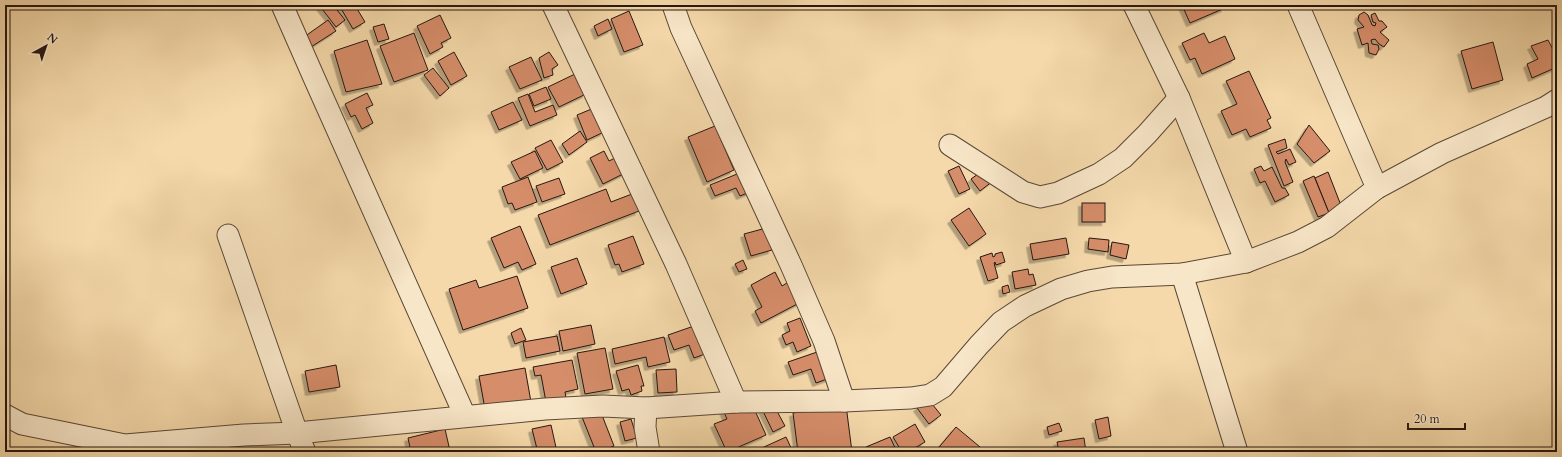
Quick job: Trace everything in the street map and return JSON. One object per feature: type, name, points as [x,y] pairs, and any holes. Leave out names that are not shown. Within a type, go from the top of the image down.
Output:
[{"type":"street","points":[[282,5],[465,416]]},
{"type":"street","points":[[553,5],[676,264],[736,402]]},
{"type":"street","points":[[673,5],[681,28],[809,306],[824,341],[844,401]]},
{"type":"street","points":[[1134,5],[1179,98],[1246,262]]},
{"type":"street","points":[[1298,5],[1377,188]]},
{"type":"street","points":[[950,145],[1023,192],[1040,197],[1058,193],[1078,184],[1099,174],[1123,158],[1179,98]]},
{"type":"street","points":[[5,415],[22,424],[126,449],[244,435],[297,433],[545,409],[603,406],[646,408],[736,402],[844,401],[911,398],[930,395],[943,387],[1001,322],[1025,306],[1062,289],[1088,282],[1112,277],[1182,274],[1246,262],[1298,242],[1327,227],[1377,188],[1442,153],[1546,107],[1557,100]]},
{"type":"street","points":[[228,235],[305,452]]},
{"type":"street","points":[[1182,274],[1237,452]]},
{"type":"street","points":[[646,408],[645,428],[649,452]]},
{"type":"building","points":[[319,5],[333,5],[345,20],[336,27]]},
{"type":"building","points":[[339,5],[359,5],[356,7],[365,22],[353,29]]},
{"type":"building","points":[[1182,5],[1224,5],[1225,8],[1190,23]]},
{"type":"building","points":[[629,11],[643,45],[624,52],[611,19]]},
{"type":"building","points":[[1364,12],[1368,15],[1372,25],[1375,26],[1376,23],[1373,22],[1371,15],[1375,13],[1379,21],[1382,21],[1387,27],[1380,32],[1389,40],[1384,47],[1375,39],[1371,40],[1372,44],[1378,45],[1379,49],[1376,55],[1369,53],[1368,43],[1362,45],[1357,29],[1364,27],[1358,20],[1359,15]]},
{"type":"building","points":[[440,15],[451,38],[441,43],[443,47],[430,54],[417,26]]},
{"type":"building","points":[[608,19],[612,29],[598,36],[594,26]]},
{"type":"building","points":[[328,20],[336,31],[311,47],[304,37]]},
{"type":"building","points":[[384,24],[389,39],[378,42],[373,27]]},
{"type":"building","points":[[414,33],[428,70],[394,82],[380,46]]},
{"type":"building","points":[[1204,33],[1209,43],[1225,36],[1235,59],[1202,74],[1195,58],[1190,60],[1182,43]]},
{"type":"building","points":[[367,40],[382,84],[346,92],[334,51]]},
{"type":"building","points":[[1548,40],[1557,57],[1557,67],[1532,78],[1527,64],[1538,59],[1531,46]]},
{"type":"building","points":[[1493,42],[1503,80],[1472,89],[1461,51]]},
{"type":"building","points":[[454,52],[467,76],[451,85],[438,61]]},
{"type":"building","points":[[549,52],[558,65],[552,69],[553,75],[544,78],[539,58]]},
{"type":"building","points":[[531,57],[542,80],[520,89],[509,67]]},
{"type":"building","points":[[433,68],[449,88],[440,96],[424,75]]},
{"type":"building","points":[[1249,71],[1271,118],[1267,120],[1271,128],[1250,137],[1246,129],[1232,135],[1221,111],[1237,104],[1226,81]]},
{"type":"building","points":[[575,74],[586,94],[559,107],[548,87]]},
{"type":"building","points":[[546,87],[551,99],[534,106],[529,94]]},
{"type":"building","points":[[367,93],[373,105],[366,108],[373,123],[362,129],[355,115],[351,117],[345,104]]},
{"type":"building","points":[[528,94],[535,112],[553,105],[557,115],[530,126],[518,98]]},
{"type":"building","points":[[513,102],[522,120],[499,130],[491,112]]},
{"type":"building","points":[[594,108],[604,132],[587,140],[577,115]]},
{"type":"building","points":[[1309,125],[1330,151],[1314,163],[1297,144]]},
{"type":"building","points":[[715,126],[734,170],[707,182],[688,137]]},
{"type":"building","points":[[580,131],[587,142],[569,155],[562,144]]},
{"type":"building","points":[[1285,139],[1287,148],[1276,152],[1278,154],[1290,149],[1296,162],[1289,165],[1286,159],[1285,162],[1293,182],[1284,186],[1268,145]]},
{"type":"building","points":[[551,140],[563,162],[547,170],[535,148]]},
{"type":"building","points":[[535,151],[543,168],[520,179],[511,162]]},
{"type":"building","points":[[604,151],[609,161],[617,157],[625,173],[603,184],[590,158]]},
{"type":"building","points":[[959,166],[970,189],[959,194],[948,171]]},
{"type":"building","points":[[1261,166],[1264,171],[1272,167],[1282,188],[1285,188],[1289,195],[1275,202],[1265,181],[1260,183],[1254,169]]},
{"type":"building","points":[[985,169],[993,181],[980,191],[971,179]]},
{"type":"building","points":[[742,172],[750,192],[740,196],[736,188],[715,196],[710,185]]},
{"type":"building","points":[[1328,172],[1342,208],[1329,213],[1315,178]]},
{"type":"building","points":[[1314,176],[1329,213],[1318,217],[1303,181]]},
{"type":"building","points":[[528,177],[537,202],[515,210],[512,203],[508,204],[502,187]]},
{"type":"building","points":[[559,178],[565,194],[542,202],[536,186]]},
{"type":"building","points":[[606,189],[611,202],[632,194],[639,211],[550,245],[538,215]]},
{"type":"building","points":[[1082,203],[1105,203],[1105,222],[1082,222]]},
{"type":"building","points":[[969,208],[986,234],[969,246],[951,220]]},
{"type":"building","points":[[520,226],[536,264],[522,270],[518,262],[504,268],[491,238]]},
{"type":"building","points":[[766,228],[772,250],[751,256],[744,234]]},
{"type":"building","points":[[633,236],[644,264],[622,272],[619,264],[615,265],[608,245]]},
{"type":"building","points":[[1066,238],[1069,254],[1033,260],[1030,244]]},
{"type":"building","points":[[1089,238],[1109,240],[1108,252],[1088,249]]},
{"type":"building","points":[[1112,242],[1129,245],[1126,259],[1110,255]]},
{"type":"building","points":[[1002,252],[1005,262],[996,265],[995,262],[994,263],[998,278],[988,281],[980,257],[992,253],[993,257],[995,254]]},
{"type":"building","points":[[577,258],[587,284],[561,294],[551,267]]},
{"type":"building","points":[[743,260],[747,269],[739,272],[735,264]]},
{"type":"building","points":[[1028,269],[1029,275],[1033,274],[1036,285],[1015,289],[1012,272]]},
{"type":"building","points":[[775,272],[782,286],[790,281],[801,302],[761,323],[755,311],[762,307],[751,285]]},
{"type":"building","points":[[517,276],[528,308],[463,330],[449,289],[476,280],[479,288]]},
{"type":"building","points":[[1008,285],[1010,292],[1003,294],[1002,287]]},
{"type":"building","points":[[800,318],[811,346],[797,352],[793,342],[786,345],[782,335],[790,331],[787,323]]},
{"type":"building","points":[[591,325],[595,344],[563,351],[559,331]]},
{"type":"building","points":[[694,326],[705,354],[694,358],[689,345],[674,350],[668,335]]},
{"type":"building","points":[[521,328],[526,340],[515,344],[511,333]]},
{"type":"building","points":[[557,336],[560,351],[526,358],[523,342]]},
{"type":"building","points":[[664,337],[670,362],[648,367],[646,357],[615,364],[612,349]]},
{"type":"building","points":[[605,348],[613,389],[585,394],[577,353]]},
{"type":"building","points":[[820,351],[830,378],[816,383],[811,369],[793,375],[788,362]]},
{"type":"building","points":[[572,360],[578,389],[565,392],[566,398],[546,402],[541,375],[535,376],[533,367]]},
{"type":"building","points":[[336,365],[340,387],[309,392],[305,371]]},
{"type":"building","points":[[638,365],[644,386],[641,386],[642,391],[631,395],[629,389],[622,391],[616,371]]},
{"type":"building","points":[[525,368],[531,402],[485,409],[479,376]]},
{"type":"building","points":[[676,369],[677,392],[658,393],[656,370]]},
{"type":"building","points":[[928,399],[941,415],[929,424],[917,408]]},
{"type":"building","points":[[771,400],[785,426],[773,432],[760,405]]},
{"type":"building","points":[[752,404],[766,435],[727,452],[714,424],[727,419],[723,410]]},
{"type":"building","points":[[846,405],[852,452],[798,452],[793,413]]},
{"type":"building","points":[[600,410],[614,446],[600,452],[596,452],[582,417]]},
{"type":"building","points":[[1108,417],[1111,436],[1099,439],[1095,420]]},
{"type":"building","points":[[631,419],[637,438],[625,441],[620,422]]},
{"type":"building","points":[[1059,423],[1062,431],[1049,435],[1047,427]]},
{"type":"building","points":[[915,424],[925,442],[908,452],[902,452],[893,437]]},
{"type":"building","points":[[551,425],[557,452],[529,452],[537,449],[532,429]]},
{"type":"building","points":[[956,427],[986,452],[935,452]]},
{"type":"building","points":[[445,429],[450,451],[411,452],[408,438]]},
{"type":"building","points":[[786,437],[793,452],[753,452]]},
{"type":"building","points":[[890,437],[897,452],[869,452],[866,447]]},
{"type":"building","points":[[1084,438],[1086,452],[1059,452],[1057,442]]}]
